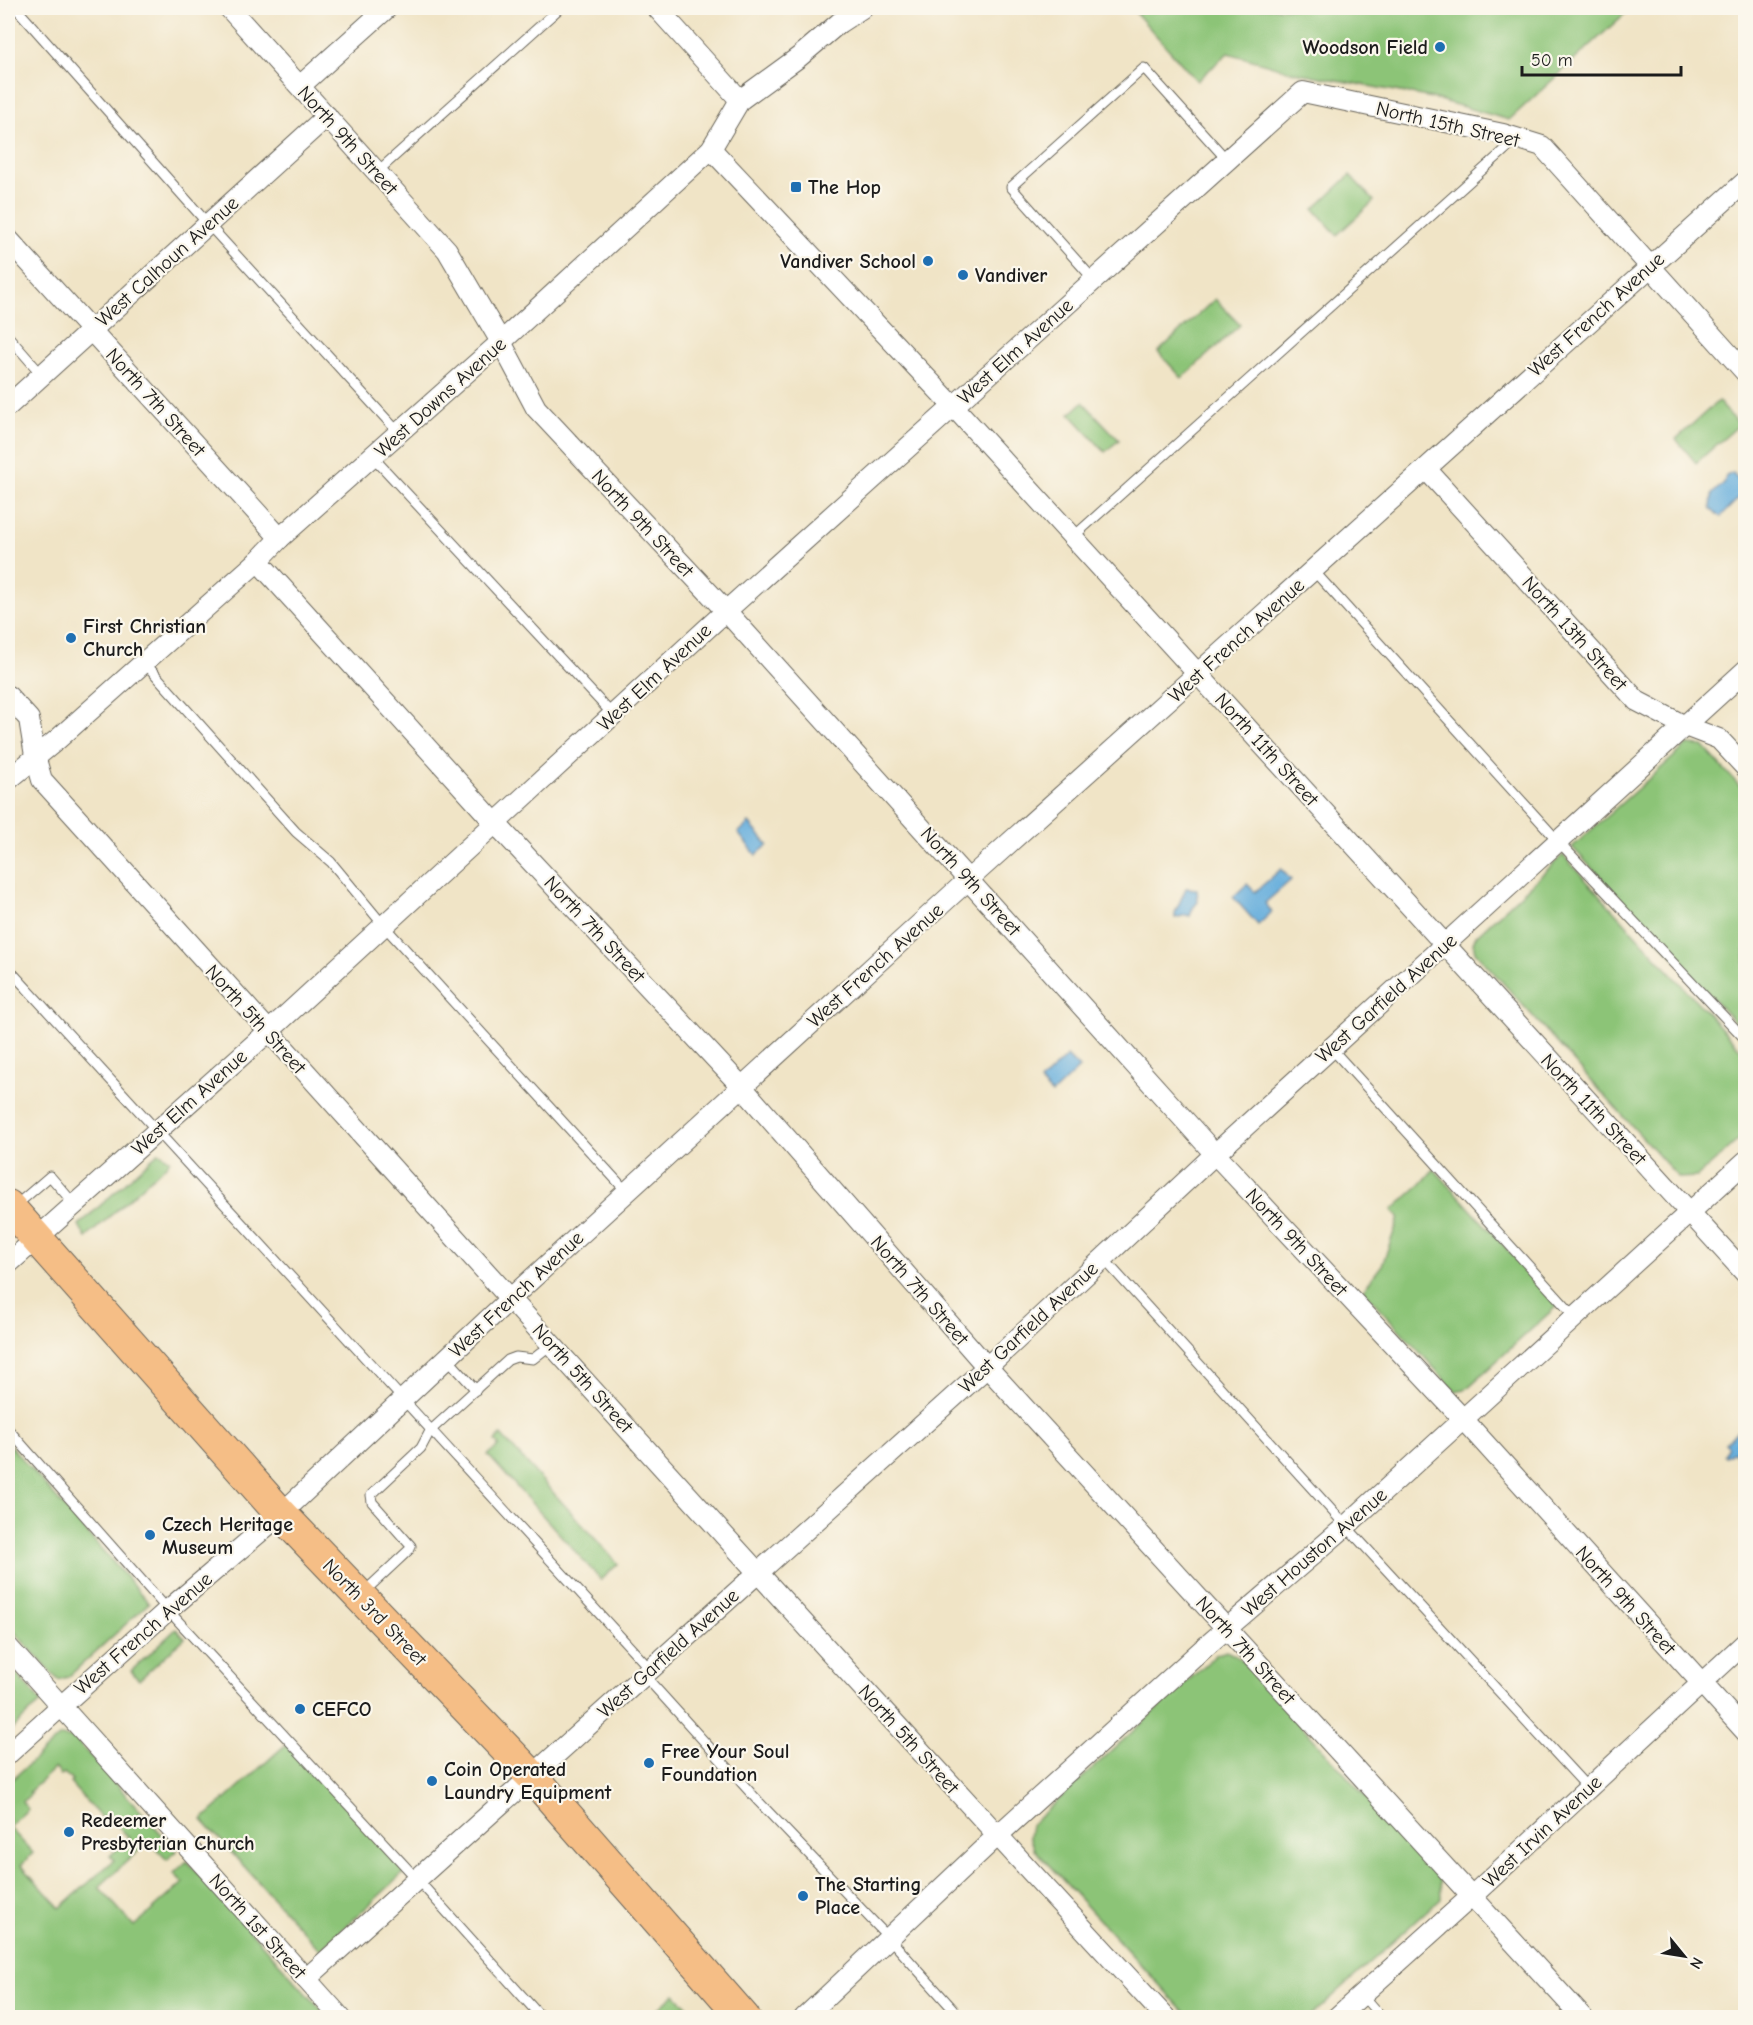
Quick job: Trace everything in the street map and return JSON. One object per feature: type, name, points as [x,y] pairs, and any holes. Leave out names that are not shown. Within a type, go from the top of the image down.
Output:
[{"type":"main road","name":"North 3rd Street","points":[[9,1208],[281,1514],[531,1775],[744,2018]]},
{"type":"street","name":"North 9th Street","points":[[229,8],[447,250],[501,342],[536,408],[726,611],[1215,1154],[1462,1419],[1746,1732]]},
{"type":"street","points":[[300,86],[387,8]]},
{"type":"street","points":[[657,8],[740,99]]},
{"type":"street","name":"West Downs Avenue","points":[[8,780],[58,739],[258,561],[280,538],[501,342],[711,149],[740,99],[862,8]]},
{"type":"street","name":"North 15th Street","points":[[1303,92],[1542,146],[1746,373]]},
{"type":"street","name":"West Elm Avenue","points":[[8,1264],[268,1032],[726,611],[1303,92]]},
{"type":"street","name":"West Calhoun Avenue","points":[[8,406],[327,116]]},
{"type":"street","name":"North 11th Street","points":[[711,149],[954,407],[1746,1274]]},
{"type":"street","name":"West French Avenue","points":[[8,1754],[168,1610],[281,1514],[511,1298],[969,879],[1746,181]]},
{"type":"street","name":"North 7th Street","points":[[8,239],[280,538]]},
{"type":"street","name":"North 13th Street","points":[[1426,469],[1637,700],[1685,726],[1719,739],[1746,768]]},
{"type":"street","name":"North 7th Street","points":[[258,561],[496,824],[742,1087],[987,1366],[1583,2018]]},
{"type":"street","name":"West Garfield Avenue","points":[[306,1979],[987,1366],[1215,1154],[1746,670]]},
{"type":"street","name":"North 5th Street","points":[[8,696],[29,719],[35,756],[42,780],[758,1573],[1166,2018]]},
{"type":"street","name":"West Houston Avenue","points":[[804,2018],[997,1836],[1227,1627],[1346,1526],[1746,1161]]},
{"type":"street","name":"West Irvin Avenue","points":[[1336,2018],[1472,1896],[1746,1642]]},
{"type":"street","name":"North 1st Street","points":[[8,1647],[341,2018]]},
{"type":"lane","points":[[16,8],[208,224],[399,433]]},
{"type":"lane","points":[[377,172],[560,8]]},
{"type":"lane","points":[[1094,280],[1011,188],[1020,179],[1144,68],[1227,160]]},
{"type":"lane","points":[[1073,537],[1517,139]]},
{"type":"lane","points":[[8,336],[42,375]]},
{"type":"lane","points":[[372,456],[613,715]]},
{"type":"lane","points":[[1313,570],[1558,841],[1746,1040]]},
{"type":"lane","points":[[144,662],[296,832],[331,862],[384,926],[627,1192]]},
{"type":"lane","points":[[8,968],[430,1431],[647,1672],[759,1802],[889,1938],[961,2018]]},
{"type":"lane","points":[[1331,1048],[1575,1317]]},
{"type":"lane","points":[[9,1208],[50,1176],[75,1205]]},
{"type":"lane","points":[[1103,1258],[1588,1788]]},
{"type":"lane","points":[[360,1596],[410,1550],[411,1546],[372,1502],[371,1495],[421,1448],[430,1431],[508,1360],[516,1357],[533,1359],[552,1344]]},
{"type":"lane","points":[[447,1358],[476,1390]]},
{"type":"lane","points":[[8,1429],[168,1610],[542,2018]]},
{"type":"lane","points":[[1362,1995],[1382,2018]]},
{"type":"green space","name":"Woodson Field","points":[[1141,8],[1631,8],[1509,120],[1432,98],[1294,72],[1228,53],[1197,81],[1135,12]]},
{"type":"green space","points":[[1350,175],[1374,201],[1337,235],[1314,209]]},
{"type":"green space","points":[[1215,299],[1240,325],[1182,378],[1158,352]]},
{"type":"green space","points":[[1718,401],[1739,425],[1696,463],[1676,439]]},
{"type":"green space","points":[[1083,402],[1119,440],[1105,452],[1070,414]]},
{"type":"green space","points":[[1687,745],[1703,746],[1745,792],[1745,1033],[1572,847]]},
{"type":"green space","points":[[1563,855],[1745,1054],[1745,1134],[1697,1177],[1679,1178],[1475,952],[1473,943],[1476,936]]},
{"type":"green space","points":[[159,1152],[170,1160],[167,1164],[86,1238],[79,1225]]},
{"type":"green space","points":[[1434,1169],[1558,1305],[1465,1390],[1456,1392],[1363,1290],[1382,1265],[1399,1218],[1392,1210]]},
{"type":"green space","points":[[501,1435],[618,1564],[601,1580],[488,1455],[499,1446],[495,1441]]},
{"type":"green space","points":[[8,1443],[149,1603],[68,1677],[58,1680],[8,1625]]},
{"type":"green space","points":[[176,1629],[185,1638],[139,1680],[131,1671]]},
{"type":"green space","points":[[1227,1651],[1242,1660],[1440,1879],[1441,1898],[1310,2017],[1189,2017],[1034,1849],[1029,1837],[1031,1825],[1217,1654]]},
{"type":"green space","points":[[8,1664],[41,1702],[8,1733]]},
{"type":"green space","points":[[60,1736],[74,1738],[177,1851],[167,1860],[149,1841],[99,1887],[134,1926],[183,1883],[174,1873],[187,1861],[328,2017],[8,2017],[8,1783]],"holes":[[[55,1768],[61,1775],[64,1773],[72,1781],[70,1783],[104,1821],[110,1817],[129,1838],[110,1856],[114,1860],[60,1908],[21,1865],[33,1853],[9,1827],[28,1809],[22,1802],[31,1794],[29,1792]]]},
{"type":"green space","points":[[289,1745],[406,1871],[320,1950],[202,1820],[283,1747]]},
{"type":"green space","points":[[675,1994],[697,2017],[649,2017]]},
{"type":"water","points":[[1733,473],[1740,481],[1741,496],[1721,516],[1717,515],[1711,509],[1712,494],[1724,483],[1726,476]]},
{"type":"water","points":[[749,823],[768,845],[756,855],[738,833]]},
{"type":"water","points":[[1281,869],[1291,880],[1265,903],[1272,912],[1258,925],[1233,897],[1247,884],[1255,892]]},
{"type":"water","points":[[1186,888],[1197,889],[1198,902],[1190,916],[1175,918],[1175,913]]},
{"type":"water","points":[[1067,1056],[1079,1068],[1052,1094],[1040,1082]]},
{"type":"water","points":[[1745,1424],[1745,1449],[1738,1456],[1734,1452],[1726,1457],[1724,1455],[1729,1447],[1725,1443]]},
{"type":"place","name":"Woodson Field","points":[[1440,47]]},
{"type":"place","name":"The Hop","points":[[796,187]]},
{"type":"place","name":"Vandiver School","points":[[928,261]]},
{"type":"place","name":"Vandiver","points":[[963,275]]},
{"type":"place","name":"First Christian Church","points":[[71,638]]},
{"type":"place","name":"Czech Heritage Museum","points":[[150,1535]]},
{"type":"place","name":"CEFCO","points":[[300,1709]]},
{"type":"place","name":"Free Your Soul Foundation","points":[[649,1763]]},
{"type":"place","name":"Coin Operated Laundry Equipment","points":[[432,1781]]},
{"type":"place","name":"Redeemer Presbyterian Church","points":[[69,1832]]},
{"type":"place","name":"The Starting Place","points":[[803,1896]]}]
